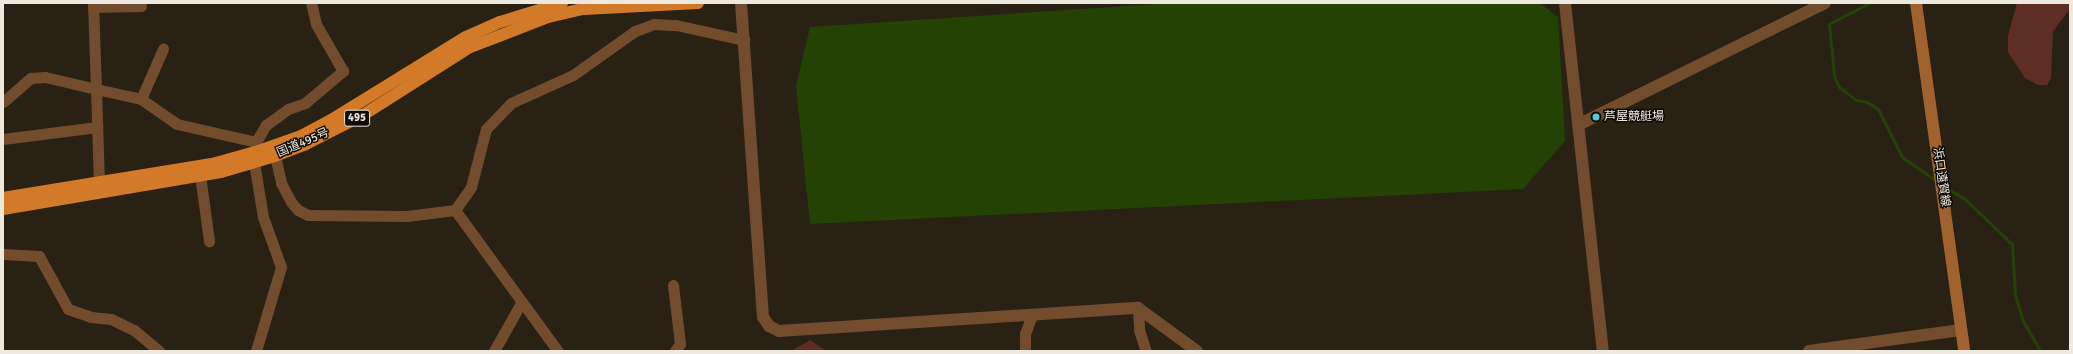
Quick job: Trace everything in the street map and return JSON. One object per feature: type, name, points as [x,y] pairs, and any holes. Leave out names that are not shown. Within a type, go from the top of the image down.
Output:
[{"type":"highway","name":"国道495号","points":[[3,209],[200,175],[331,120],[466,37],[500,22],[562,3]]},
{"type":"highway","name":"国道495号","points":[[3,198],[216,163],[257,152],[275,156],[306,144],[364,115],[468,48],[548,17],[584,9],[698,3]]},
{"type":"main road","name":"浜口遠賀線","points":[[1916,3],[1964,351]]},
{"type":"street","points":[[256,351],[281,266],[262,216],[257,152],[266,126],[288,109],[305,102],[343,71],[316,24],[311,3]]},
{"type":"street","points":[[741,3],[763,317],[769,326],[779,331],[1138,308],[1197,351]]},
{"type":"street","points":[[1565,3],[1580,124],[1603,351]]},
{"type":"street","points":[[1580,124],[1825,3]]},
{"type":"street","points":[[99,182],[93,5],[141,6]]},
{"type":"street","points":[[275,156],[281,183],[291,202],[298,210],[308,215],[407,216],[456,210],[471,187],[486,128],[511,103],[573,74],[636,31],[654,24],[676,24],[744,40]]},
{"type":"street","points":[[141,99],[163,49]]},
{"type":"street","points":[[3,102],[31,78],[45,77],[141,99],[177,124],[257,152]]},
{"type":"street","points":[[3,139],[97,127]]},
{"type":"street","points":[[200,175],[209,242]]},
{"type":"street","points":[[456,210],[521,303],[558,351]]},
{"type":"street","points":[[3,254],[39,256],[68,309],[91,317],[111,319],[134,330],[159,351]]},
{"type":"street","points":[[673,285],[680,344],[675,351]]},
{"type":"street","points":[[494,351],[521,303]]},
{"type":"street","points":[[1138,308],[1139,330],[1146,351]]},
{"type":"street","points":[[1025,351],[1025,334],[1032,315]]},
{"type":"street","points":[[1809,351],[1961,330]]},
{"type":"shaded area","points":[[1172,3],[1540,3],[1558,17],[1565,141],[1523,189],[810,224],[796,86],[810,27]]},
{"type":"shaded area","points":[[2017,3],[2070,3],[2070,9],[2053,31],[2051,78],[2047,85],[2038,85],[2025,78],[2008,52],[2008,36]]},
{"type":"shaded area","points":[[810,340],[826,351],[791,351]]},
{"type":"waterway","points":[[1869,3],[1829,24],[1834,76],[1839,87],[1856,100],[1867,102],[1878,109],[1902,157],[1937,181]]},
{"type":"waterway","points":[[1945,187],[1965,199],[2012,244],[2015,295],[2023,321],[2040,351]]},
{"type":"place","name":"芦屋競艇場","points":[[1596,117]]}]
